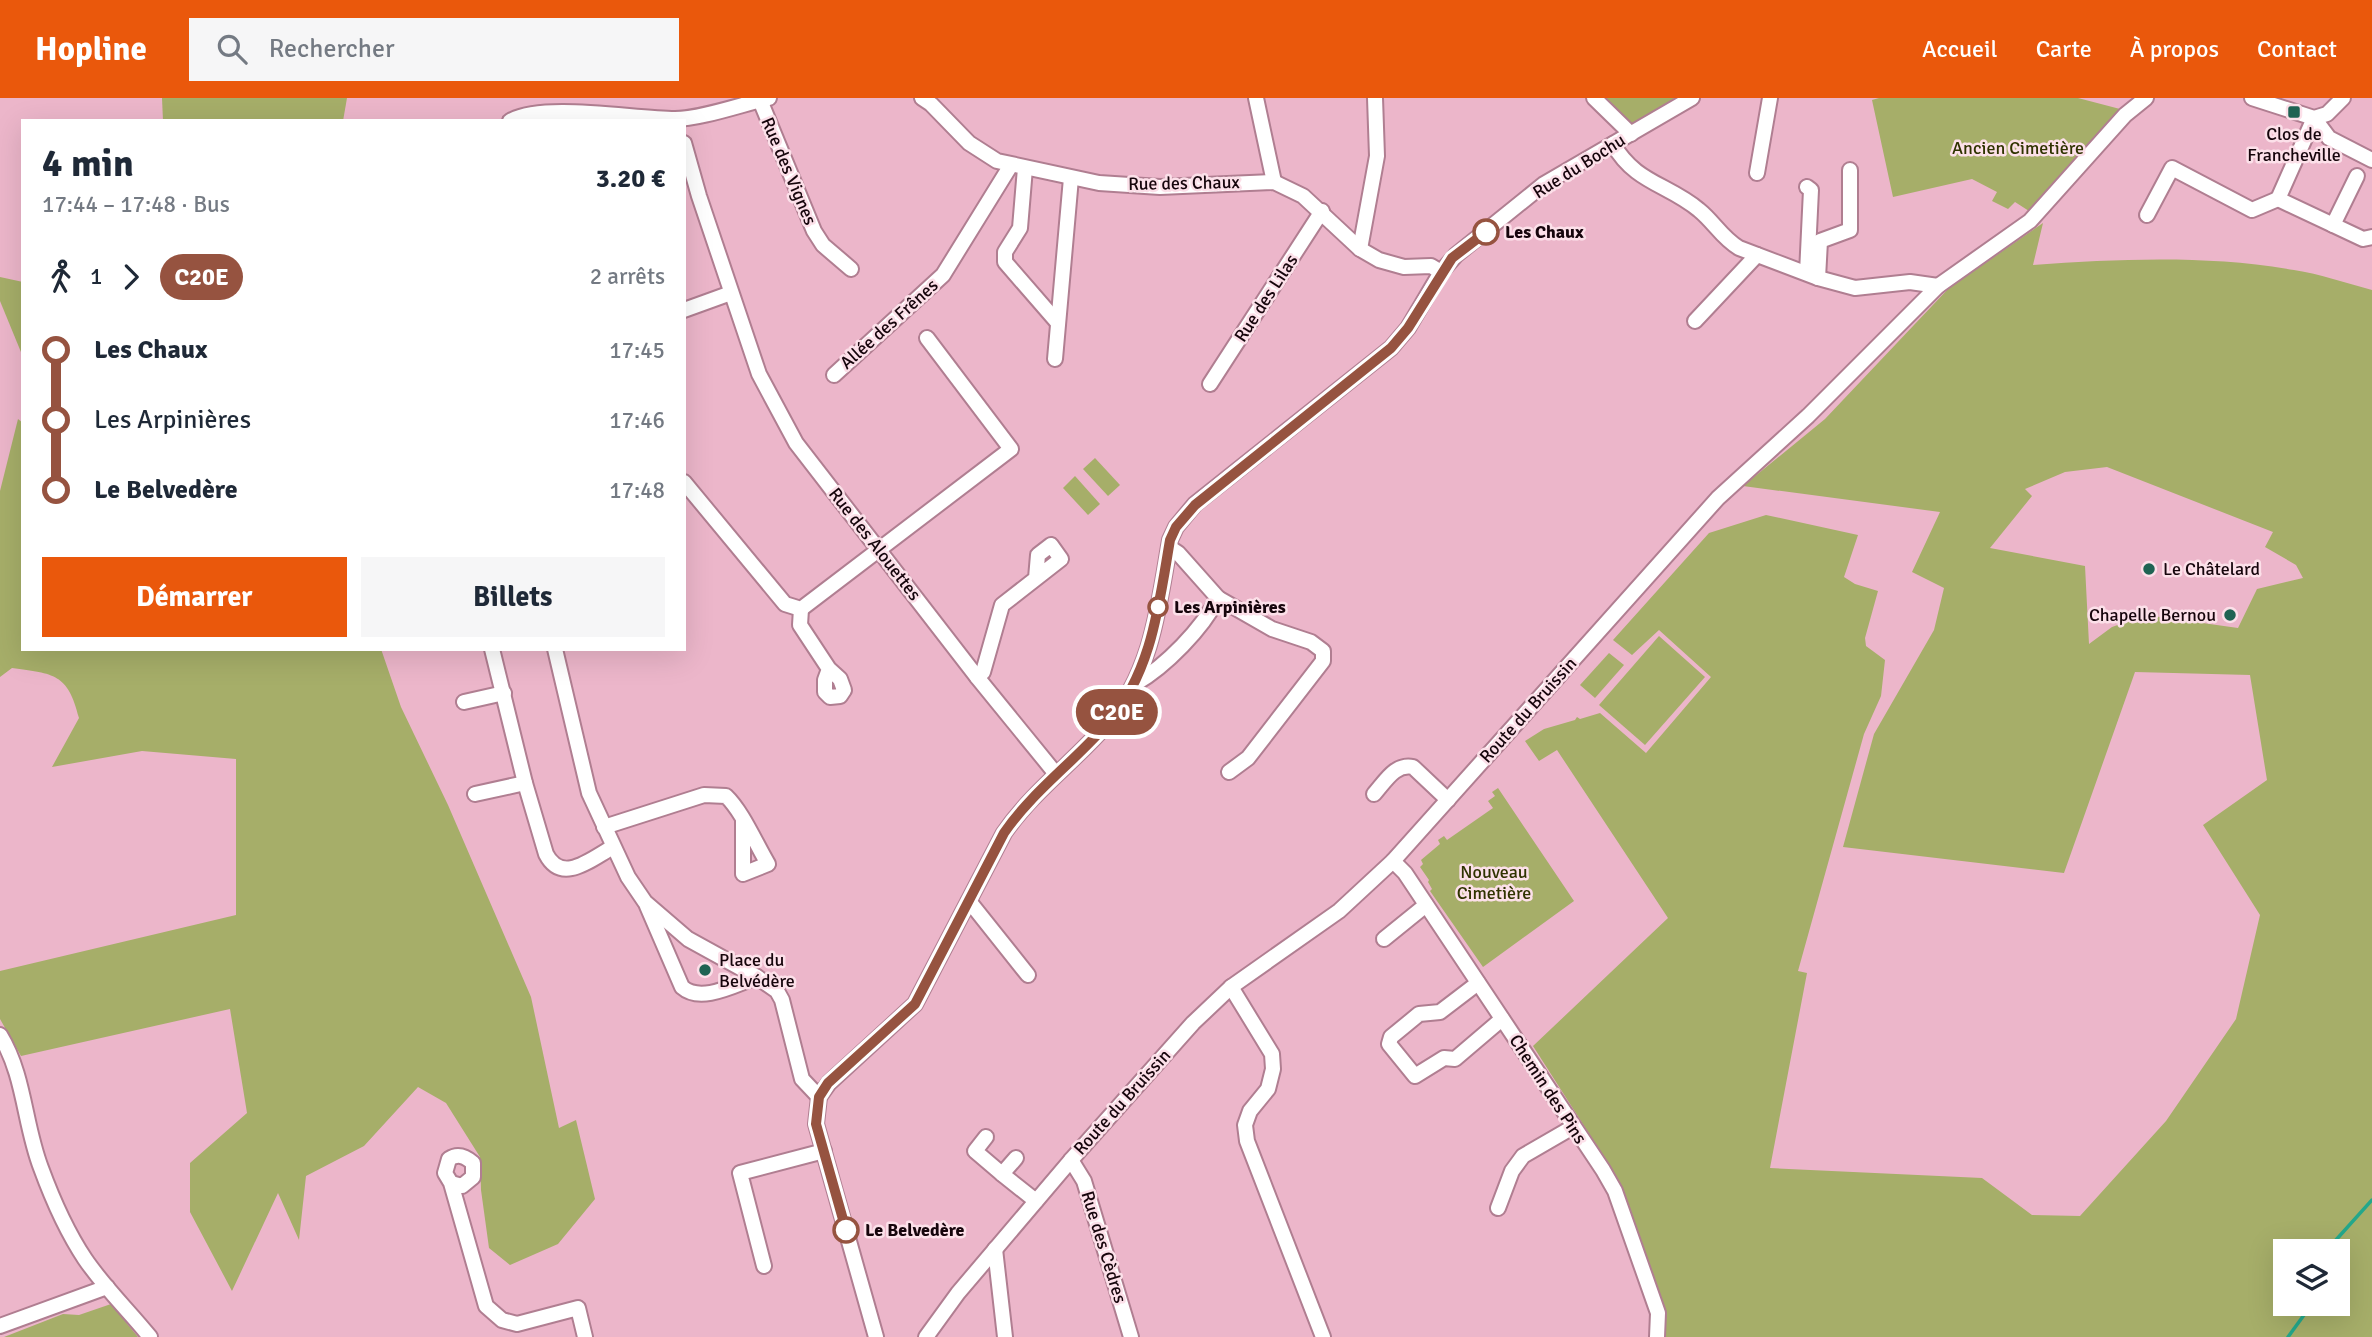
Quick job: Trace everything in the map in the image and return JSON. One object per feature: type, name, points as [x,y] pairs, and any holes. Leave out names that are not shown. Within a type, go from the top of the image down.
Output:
[{"type":"street","points":[[712,98],[723,109]]},
{"type":"street","name":"Rue des Chaux","points":[[922,98],[969,143],[997,161],[1099,183],[1160,187],[1274,182],[1303,196],[1360,249],[1379,260],[1404,267],[1431,266],[1441,272]]},
{"type":"street","points":[[1256,98],[1274,182]]},
{"type":"street","points":[[1360,249],[1377,156],[1375,98]]},
{"type":"street","points":[[1594,98],[1631,134]]},
{"type":"street","name":"Rue du Bochu","points":[[1135,684],[1145,660],[1169,547],[1176,527],[1195,505],[1391,348],[1408,328],[1441,272],[1456,255],[1544,184],[1692,98]]},
{"type":"street","points":[[1757,173],[1770,98]]},
{"type":"street","name":"Route du Bruissin","points":[[926,1337],[995,1249],[1193,1023],[1231,987],[1339,911],[1394,861],[1718,498],[1808,416],[1938,286],[2030,221],[2125,115],[2146,98]]},
{"type":"street","points":[[2252,98],[2314,118],[2327,114],[2343,98]]},
{"type":"street","points":[[682,119],[764,99]]},
{"type":"street","name":"Rue des Vignes","points":[[764,99],[814,231],[823,245],[851,269]]},
{"type":"street","points":[[514,118],[570,112],[664,119]]},
{"type":"street","points":[[2314,118],[2329,138],[2372,160]]},
{"type":"street","points":[[2147,215],[2172,168],[2252,210],[2278,199],[2314,118]]},
{"type":"street","points":[[1613,144],[1632,170],[1698,209],[1727,240],[1756,255],[1855,288],[1910,282],[1938,286]]},
{"type":"street","name":"Rue des Alouettes","points":[[686,157],[692,198],[731,293],[759,374],[796,443],[1056,774]]},
{"type":"street","points":[[1018,166],[1020,228],[1005,252],[1005,262],[1058,323]]},
{"type":"street","name":"Allée des Frênes","points":[[834,375],[943,275],[1018,166]]},
{"type":"street","points":[[1813,275],[1820,241],[1850,230],[1850,170]]},
{"type":"street","points":[[2333,225],[2357,176]]},
{"type":"street","points":[[1055,359],[1071,178]]},
{"type":"street","points":[[1807,187],[1811,190],[1813,275]]},
{"type":"street","points":[[2278,199],[2363,239],[2372,237]]},
{"type":"street","name":"Rue des Lilas","points":[[1210,384],[1322,211]]},
{"type":"street","points":[[1695,321],[1756,255]]},
{"type":"street","points":[[686,309],[731,293]]},
{"type":"street","points":[[829,669],[800,625],[801,609],[1011,449],[927,338]]},
{"type":"street","points":[[686,484],[785,604],[801,609]]},
{"type":"street","points":[[1169,547],[1178,553],[1218,598],[1272,629],[1311,642],[1322,651],[1323,661],[1248,758],[1229,772]]},
{"type":"street","points":[[978,677],[982,672],[1002,605],[1036,578]]},
{"type":"street","points":[[876,1337],[816,1124],[819,1097],[828,1083],[915,1004],[1004,833],[1018,814],[1106,725],[1135,684],[1153,674],[1209,616],[1218,598]]},
{"type":"street","points":[[492,651],[526,783],[551,863],[560,869],[572,869],[613,847]]},
{"type":"street","points":[[555,651],[589,793],[628,877],[645,902],[682,987],[696,995],[757,977]]},
{"type":"street","points":[[464,702],[503,693]]},
{"type":"street","points":[[1374,794],[1397,768],[1406,765],[1413,767],[1448,800]]},
{"type":"street","points":[[475,794],[526,783]]},
{"type":"street","points":[[604,827],[704,794],[726,796],[743,821]]},
{"type":"street","name":"Chemin des Pins","points":[[1394,861],[1405,873],[1615,1191],[1658,1313],[1657,1337]]},
{"type":"street","points":[[969,901],[1028,975]]},
{"type":"street","points":[[645,902],[688,939],[777,991],[782,1000],[802,1079],[819,1097]]},
{"type":"street","points":[[1384,939],[1426,905]]},
{"type":"street","points":[[669,958],[688,939]]},
{"type":"street","points":[[1478,983],[1440,1012],[1419,1014],[1391,1037],[1389,1044],[1415,1076],[1444,1058],[1455,1059],[1502,1019]]},
{"type":"street","points":[[1231,987],[1272,1054],[1273,1069],[1268,1089],[1250,1111],[1245,1125],[1247,1141],[1323,1337]]},
{"type":"street","points":[[0,1035],[19,1079],[30,1134],[41,1167],[73,1238],[85,1260],[150,1337]]},
{"type":"street","points":[[1498,1208],[1512,1171],[1523,1156],[1573,1128]]},
{"type":"street","points":[[986,1137],[975,1151],[1036,1201]]},
{"type":"street","points":[[764,1266],[740,1173],[824,1152]]},
{"type":"street","points":[[1002,1174],[1016,1158]]},
{"type":"street","name":"Rue des Cèdres","points":[[1071,1160],[1084,1181],[1130,1337]]},
{"type":"street","points":[[451,1183],[486,1306],[502,1320],[517,1324],[578,1308],[585,1337]]},
{"type":"street","points":[[995,1249],[1005,1337]]},
{"type":"street","points":[[0,1326],[107,1287]]},
{"type":"green space","points":[[162,98],[347,98],[343,119],[163,119]]},
{"type":"green space","points":[[1599,98],[1675,98],[1632,124]]},
{"type":"green space","name":"Ancien Cimetière","points":[[2078,98],[2120,109],[2029,211],[2015,202],[2008,209],[1992,201],[1997,192],[1972,179],[1893,197],[1872,100]]},
{"type":"green space","points":[[2043,223],[2033,265],[2131,260],[2229,262],[2304,272],[2372,290],[2372,1337],[1666,1337],[1666,1313],[1624,1193],[1533,1046],[1668,918],[1557,750],[1539,761],[1525,741],[1544,729],[1575,720],[1577,717],[1580,719],[1600,713],[1646,753],[1711,677],[1659,630],[1632,655],[1613,640],[1709,533],[1766,515],[1858,535],[1844,577],[1855,584],[1878,591],[1865,638],[1866,646],[1885,660],[1881,696],[1864,734],[1798,971],[1807,973],[1770,1168],[1982,1178],[2032,1215],[2080,1216],[2166,1121],[2236,1019],[2260,915],[2203,825],[2267,780],[2250,675],[2135,672],[2064,873],[1843,847],[1874,734],[1934,630],[1944,588],[1912,572],[1940,512],[1743,486],[1825,419],[1949,288]],"holes":[[[2107,467],[2273,532],[2265,547],[2296,565],[2303,578],[2257,589],[2238,628],[2146,615],[2112,627],[2089,644],[2085,566],[1990,548],[2032,496],[2025,489],[2065,472]]]},
{"type":"green space","points":[[0,277],[21,282],[21,352],[0,301]]},
{"type":"green space","points":[[18,419],[21,421],[21,651],[382,651],[401,707],[448,805],[531,997],[559,1128],[576,1120],[595,1199],[558,1244],[510,1265],[489,1248],[481,1190],[480,1157],[446,1103],[418,1087],[364,1146],[306,1176],[299,1240],[278,1193],[232,1291],[190,1212],[190,1163],[247,1113],[230,1009],[21,1056],[0,1019],[0,971],[236,915],[236,759],[142,751],[52,767],[79,718],[70,692],[57,678],[12,668],[0,677],[0,491]]},
{"type":"green space","points":[[1095,458],[1120,485],[1108,496],[1083,469]]},
{"type":"green space","points":[[1075,476],[1100,504],[1088,515],[1063,488]]},
{"type":"green space","points":[[1659,636],[1705,677],[1645,745],[1599,705]]},
{"type":"green space","points":[[1609,653],[1624,665],[1595,698],[1580,685]]},
{"type":"green space","name":"Nouveau Cimetière","points":[[1498,788],[1574,901],[1483,967],[1430,891],[1432,889],[1429,880],[1420,867],[1423,864],[1421,860],[1440,844],[1438,840],[1444,836],[1447,840],[1493,808],[1488,801],[1495,796],[1492,792]]},
{"type":"green space","points":[[111,1304],[138,1337],[4,1337],[63,1314],[79,1315]]},
{"type":"waterway","points":[[2337,1239],[2372,1200]]},
{"type":"waterway","points":[[2288,1337],[2303,1316]]},
{"type":"bus line","name":"C20E","points":[[846,1230],[816,1124],[819,1097],[828,1083],[915,1004],[1004,833],[1018,814],[1106,725],[1135,684],[1145,660],[1170,540],[1176,527],[1195,505],[1391,348],[1408,328],[1452,258],[1486,232]]},
{"type":"place","name":"Clos de Francheville","points":[[2294,112]]},
{"type":"place","name":"Les Chaux","points":[[1486,232]]},
{"type":"place","name":"Le Châtelard","points":[[2149,569]]},
{"type":"place","name":"Les Arpinières","points":[[1158,607]]},
{"type":"place","name":"Chapelle Bernou","points":[[2230,615]]},
{"type":"place","name":"Place du Belvédère","points":[[705,970]]},
{"type":"place","name":"Le Belvedère","points":[[846,1230]]}]
